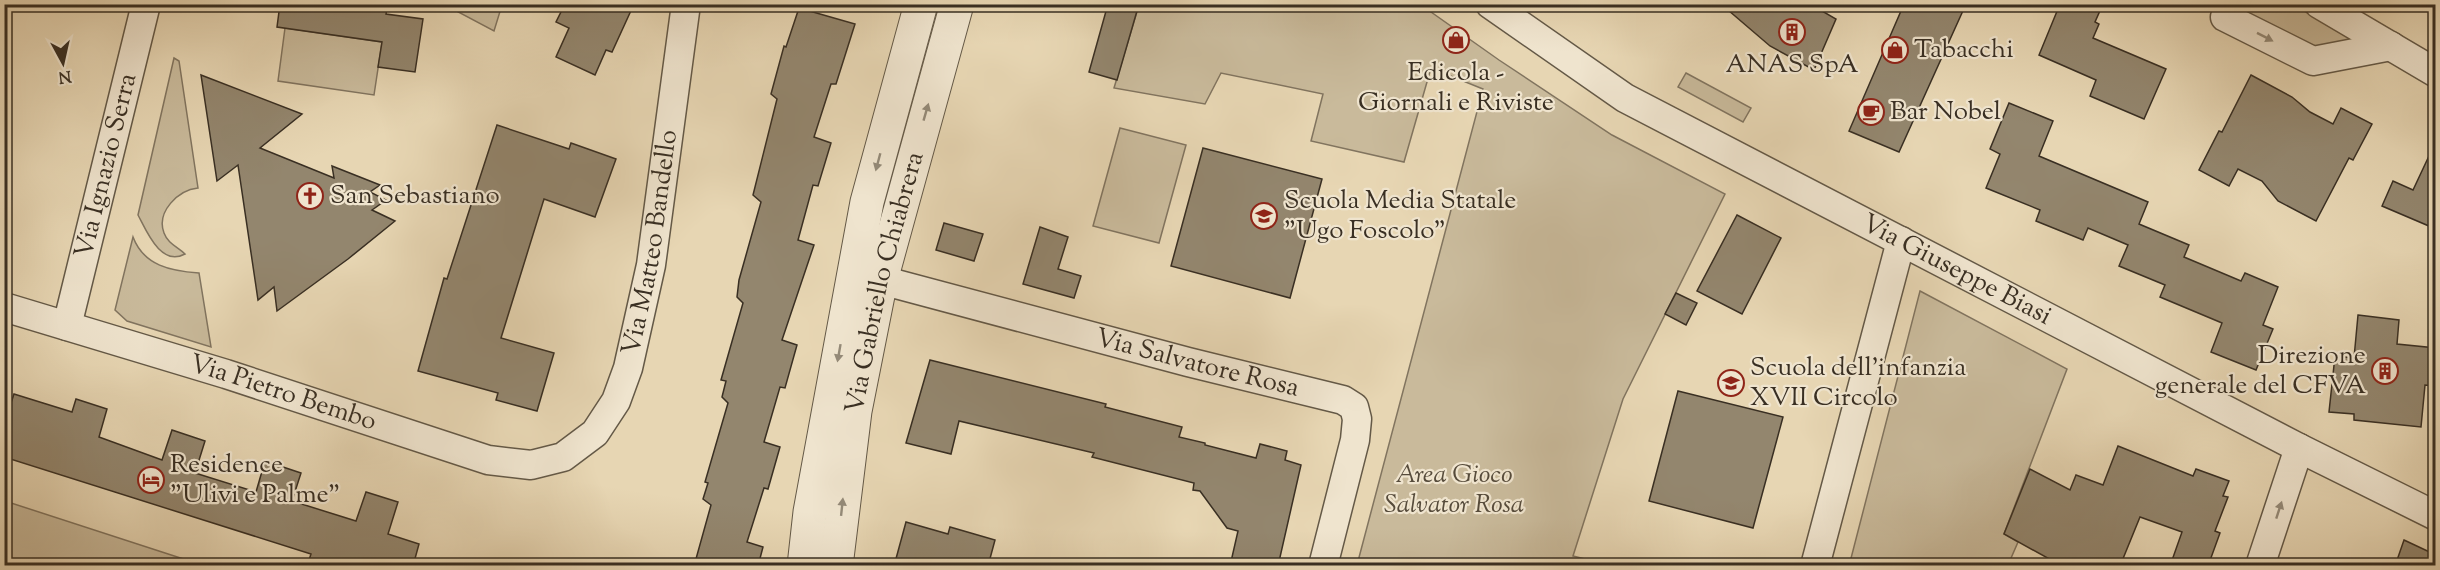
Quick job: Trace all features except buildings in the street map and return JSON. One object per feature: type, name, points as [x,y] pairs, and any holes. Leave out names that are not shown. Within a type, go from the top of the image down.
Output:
[{"type":"street","name":"Via Ignazio Serra","points":[[67,326],[146,4]]},
{"type":"street","name":"Via Matteo Bandello","points":[[563,457],[595,433],[616,401],[628,368],[651,265],[686,4]]},
{"type":"street","name":"Via Gabriello Chiabrera","points":[[804,566],[810,512],[867,202],[921,4]]},
{"type":"street","name":"Via Gabriello Chiabrera","points":[[836,566],[855,411],[880,280],[957,4]]},
{"type":"street","name":"Via Giuseppe Biasi","points":[[1490,4],[1625,98],[2299,448],[2436,516]]},
{"type":"street","points":[[2231,4],[2225,17],[2313,61],[2391,46]]},
{"type":"street","points":[[2319,4],[2436,73]]},
{"type":"street","points":[[1815,566],[1901,241]]},
{"type":"street","name":"Via Salvatore Rosa","points":[[880,280],[1343,400],[1354,407],[1358,419],[1355,440],[1323,566]]},
{"type":"street","name":"Via Pietro Bembo","points":[[4,307],[237,378],[488,460],[531,465],[563,457]]},
{"type":"street","points":[[2260,566],[2299,448]]},
{"type":"green space","points":[[502,4],[494,31],[445,5]]},
{"type":"green space","name":"Area Gioco Salvator Rosa","points":[[1139,5],[1421,5],[1612,135],[1725,194],[1623,399],[1573,556],[1609,565],[1357,565],[1483,89],[1431,68],[1404,162],[1311,141],[1323,94],[1221,73],[1205,104],[1114,88]]},
{"type":"green space","points":[[2245,5],[2294,5],[2352,39],[2311,49],[2241,13]]},
{"type":"green space","points":[[285,28],[382,42],[374,95],[278,81]]},
{"type":"green space","points":[[174,58],[179,61],[198,188],[176,198],[170,203],[163,217],[162,225],[166,237],[185,254],[176,257],[169,256],[156,246],[138,215]]},
{"type":"green space","points":[[1686,73],[1751,108],[1743,122],[1678,87]]},
{"type":"green space","points":[[1120,128],[1186,145],[1159,243],[1093,226]]},
{"type":"green space","points":[[133,237],[144,255],[151,261],[178,271],[199,273],[211,347],[127,321],[115,310]]},
{"type":"green space","points":[[1920,291],[2067,369],[2004,534],[2018,542],[2008,565],[1849,566]]},
{"type":"green space","points":[[5,501],[202,565],[5,565]]},
{"type":"place","name":"ANAS SpA","points":[[1792,32]]},
{"type":"place","name":"Edicola - Giornali e Riviste","points":[[1456,40]]},
{"type":"place","name":"Tabacchi","points":[[1895,50]]},
{"type":"place","name":"Bar Nobel","points":[[1871,112]]},
{"type":"place","name":"San Sebastiano","points":[[310,196]]},
{"type":"place","name":"Scuola Media Statale \"Ugo Foscolo\"","points":[[1264,216]]},
{"type":"place","name":"Direzione generale del CFVA","points":[[2385,371]]},
{"type":"place","name":"Scuola dell'infanzia XVII Circolo","points":[[1731,383]]},
{"type":"place","name":"Residence \"Ulivi e Palme\"","points":[[151,480]]}]
